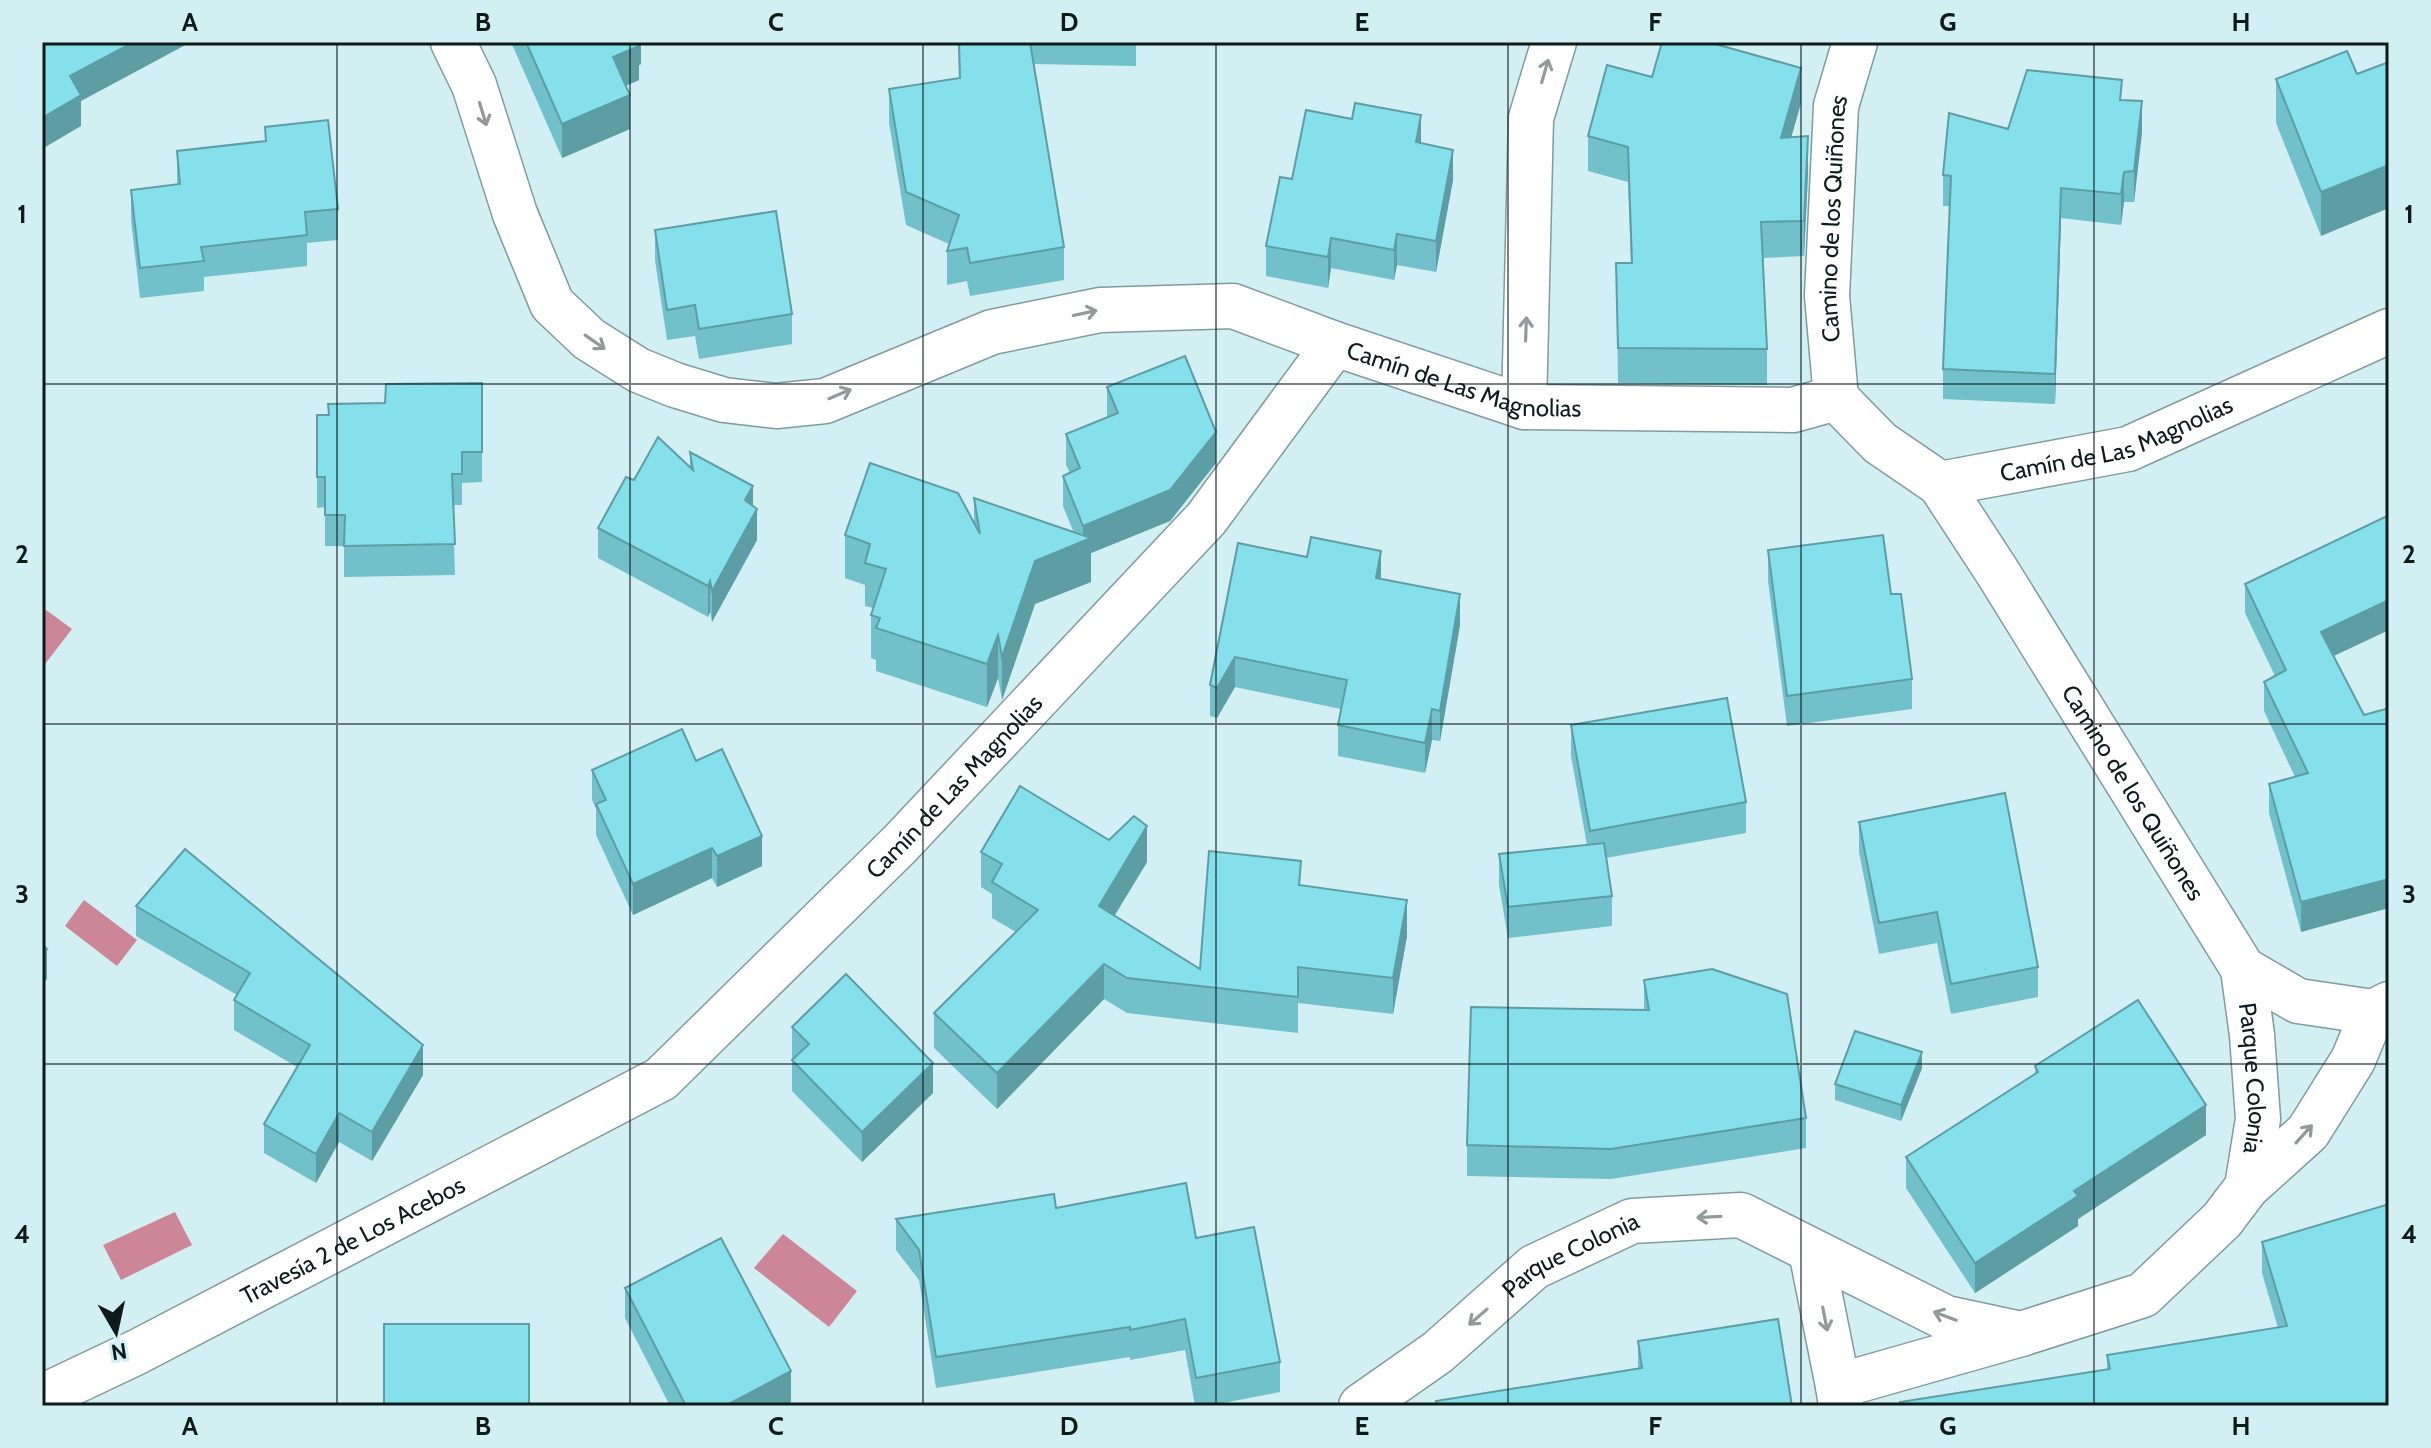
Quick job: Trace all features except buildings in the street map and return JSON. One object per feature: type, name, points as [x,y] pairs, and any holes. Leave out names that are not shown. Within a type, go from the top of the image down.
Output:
[{"type":"street","points":[[453,42],[474,85],[515,214],[552,304],[589,339],[638,370],[675,385],[724,400],[776,406],[825,401],[992,332],[1100,310],[1233,306],[1335,344]]},
{"type":"street","points":[[1524,407],[1531,118],[1554,42]]},
{"type":"street","name":"Camino de los Quiñones","points":[[1836,398],[1827,296],[1836,106],[1855,42]]},
{"type":"street","name":"Camín de Las Magnolias","points":[[1940,484],[2128,449],[2389,331]]},
{"type":"street","name":"Camín de Las Magnolias","points":[[661,1079],[900,844],[1206,519],[1335,344],[1524,407],[1793,410],[1836,398]]},
{"type":"street","points":[[1836,398],[1880,443],[1940,484]]},
{"type":"street","name":"Camino de los Quiñones","points":[[1940,484],[2243,969],[2298,1001],[2381,1008]]},
{"type":"street","name":"Parque Colonia","points":[[2243,969],[2258,1119],[2247,1187]]},
{"type":"street","name":"Parque Colonia","points":[[1811,1251],[1839,1396],[2143,1295],[2222,1220],[2247,1187],[2308,1132],[2381,1008]]},
{"type":"street","name":"Travesía 2 de Los Acebos","points":[[42,1397],[137,1352],[661,1079]]},
{"type":"street","name":"Parque Colonia","points":[[1361,1406],[1438,1352],[1534,1267],[1632,1221],[1741,1215],[1946,1318],[2021,1334]]},
{"type":"shaded area","points":[[42,607],[72,629],[42,668]]},
{"type":"shaded area","points":[[84,900],[137,940],[117,966],[65,926]]},
{"type":"shaded area","points":[[175,1212],[192,1245],[121,1280],[103,1245]]},
{"type":"shaded area","points":[[783,1234],[857,1291],[829,1327],[754,1268]]}]
